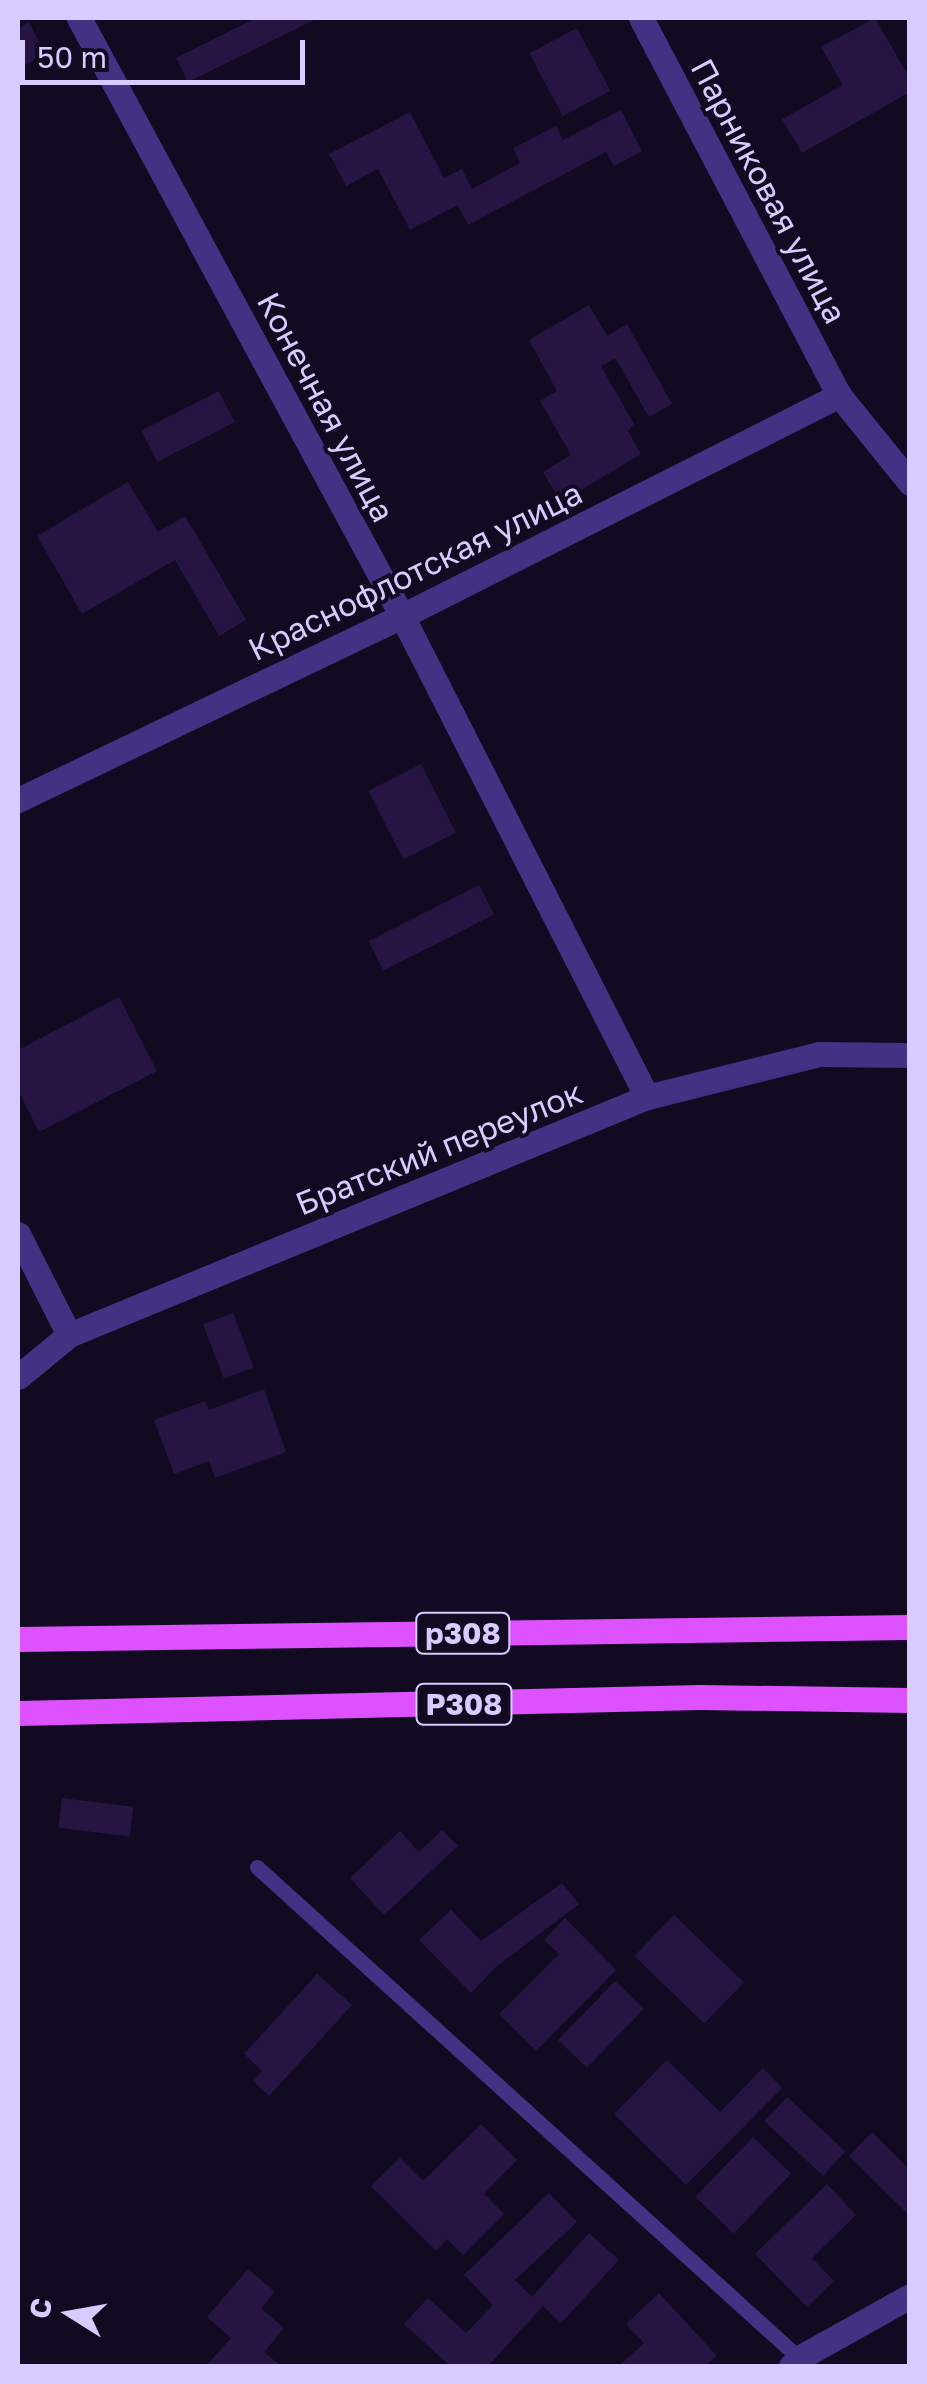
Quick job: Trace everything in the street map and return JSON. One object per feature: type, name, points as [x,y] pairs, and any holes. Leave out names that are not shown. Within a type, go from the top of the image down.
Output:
[{"type":"main road","name":"p308","points":[[18,1640],[910,1627]]},
{"type":"main road","name":"P308","points":[[18,1713],[700,1697],[910,1700]]},
{"type":"street","name":"Конечная улица","points":[[79,18],[402,616],[646,1097]]},
{"type":"street","name":"Парниковая улица","points":[[641,18],[839,395],[910,483]]},
{"type":"street","name":"Краснофлотская улица","points":[[18,800],[402,616],[839,395]]},
{"type":"street","name":"Братский переулок","points":[[18,1376],[69,1336],[646,1097],[819,1054],[910,1055]]},
{"type":"street","points":[[18,1234],[69,1336]]},
{"type":"street","points":[[795,2362],[910,2296]]},
{"type":"lane","points":[[257,1867],[795,2362]]},
{"type":"building","points":[[256,18],[318,18],[188,82],[176,58]]},
{"type":"building","points":[[875,18],[910,79],[910,92],[802,153],[782,119],[843,85],[821,47]]},
{"type":"building","points":[[29,22],[45,54],[18,69],[18,29]]},
{"type":"building","points":[[577,28],[610,91],[563,116],[529,53]]},
{"type":"building","points":[[621,110],[642,151],[614,166],[606,152],[468,225],[458,205],[410,230],[378,169],[346,186],[329,154],[410,112],[444,178],[462,169],[472,189],[520,163],[513,148],[556,126],[563,140]]},
{"type":"building","points":[[589,305],[607,336],[627,324],[672,404],[649,417],[615,358],[601,366],[634,424],[628,431],[641,454],[561,502],[543,472],[571,455],[540,401],[557,391],[529,340]]},
{"type":"building","points":[[219,391],[235,422],[157,462],[141,430]]},
{"type":"building","points":[[128,482],[158,532],[185,516],[246,620],[219,636],[175,560],[82,614],[37,536]]},
{"type":"building","points":[[421,764],[456,833],[403,859],[368,791]]},
{"type":"building","points":[[479,885],[494,914],[383,971],[369,941]]},
{"type":"building","points":[[119,997],[157,1071],[39,1132],[18,1090],[18,1050]]},
{"type":"building","points":[[233,1313],[254,1367],[224,1379],[203,1324]]},
{"type":"building","points":[[264,1389],[286,1452],[215,1478],[209,1461],[174,1474],[154,1420],[205,1401],[209,1410]]},
{"type":"building","points":[[62,1798],[133,1807],[130,1837],[58,1828]]},
{"type":"building","points":[[442,1830],[458,1846],[384,1915],[350,1878],[400,1831],[419,1852]]},
{"type":"building","points":[[562,1883],[579,1904],[497,1966],[471,1993],[419,1940],[451,1910],[481,1941]]},
{"type":"building","points":[[674,1915],[744,1982],[704,2023],[634,1956]]},
{"type":"building","points":[[565,1918],[616,1970],[536,2051],[499,2014],[559,1954],[544,1940]]},
{"type":"building","points":[[317,1974],[352,2005],[269,2096],[253,2081],[262,2071],[244,2054]]},
{"type":"building","points":[[615,1981],[644,2009],[587,2068],[558,2040]]},
{"type":"building","points":[[667,2060],[720,2112],[763,2068],[782,2088],[686,2185],[614,2114]]},
{"type":"building","points":[[787,2097],[846,2152],[823,2176],[764,2121]]},
{"type":"building","points":[[481,2124],[517,2160],[484,2194],[504,2214],[463,2255],[447,2239],[436,2251],[371,2186],[400,2158],[423,2181]]},
{"type":"building","points":[[872,2132],[910,2170],[910,2216],[849,2156]]},
{"type":"building","points":[[753,2137],[791,2174],[733,2234],[695,2197]]},
{"type":"building","points":[[827,2184],[856,2215],[812,2258],[834,2281],[807,2307],[755,2254]]},
{"type":"building","points":[[549,2193],[577,2222],[515,2280],[532,2297],[589,2233],[619,2260],[561,2323],[543,2306],[488,2366],[450,2366],[404,2324],[428,2298],[466,2333],[493,2305],[464,2275]]},
{"type":"building","points":[[248,2269],[275,2292],[261,2308],[284,2328],[264,2352],[281,2366],[206,2366],[231,2338],[207,2317]]},
{"type":"building","points":[[659,2293],[717,2356],[705,2366],[619,2366],[644,2343],[626,2324]]}]
